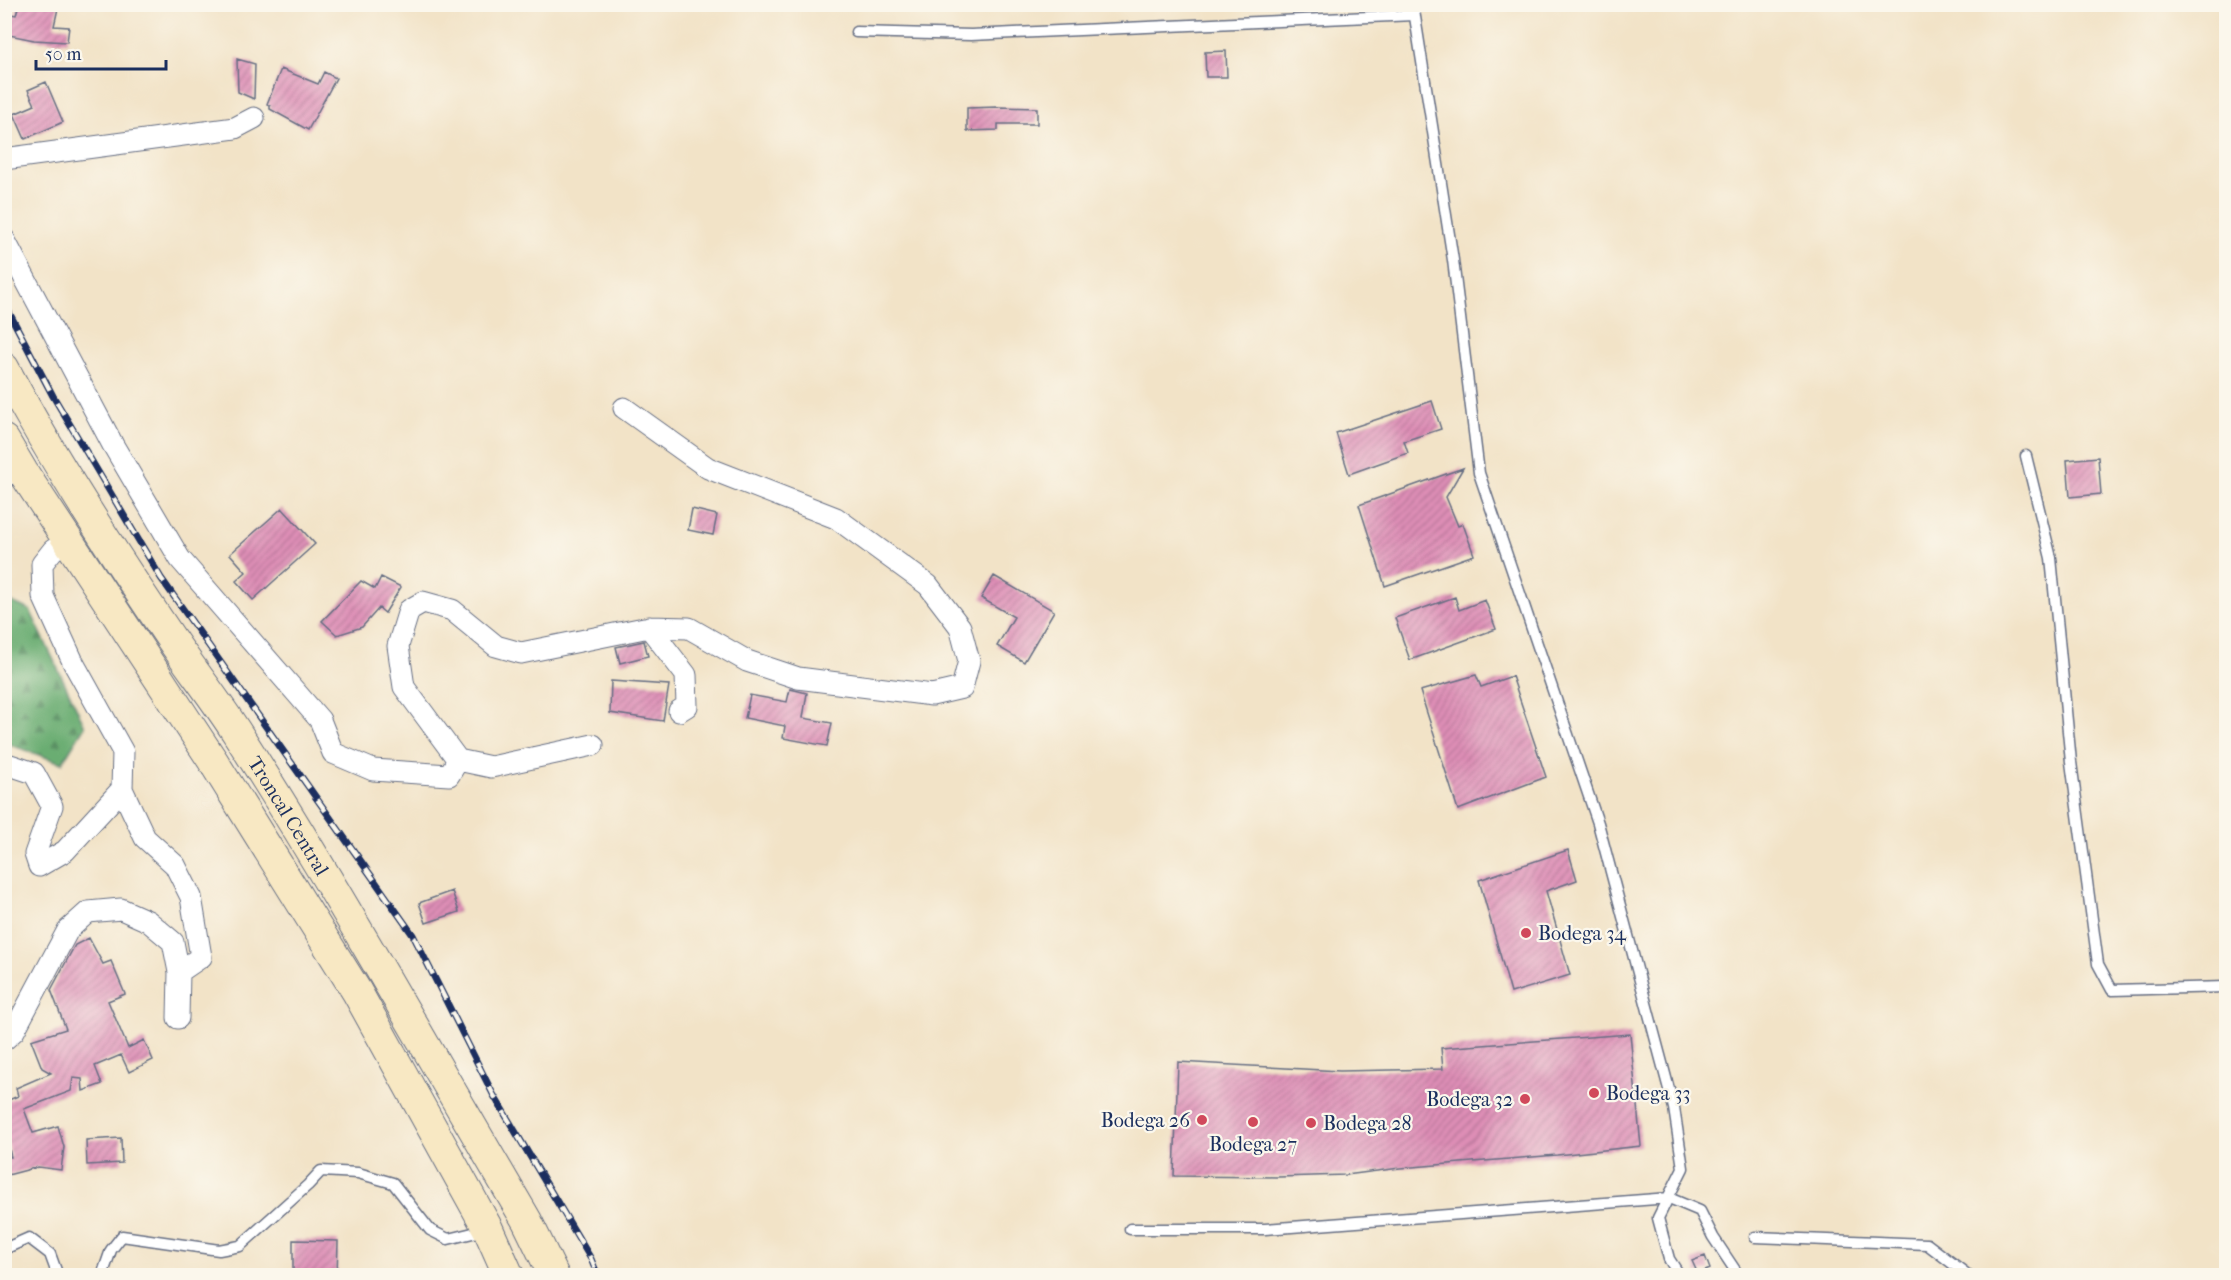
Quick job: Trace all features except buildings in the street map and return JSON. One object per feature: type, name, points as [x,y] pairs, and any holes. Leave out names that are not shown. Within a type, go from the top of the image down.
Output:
[{"type":"main road","name":"Troncal Central","points":[[4,368],[98,527],[236,731],[325,877],[527,1221],[554,1275]]},
{"type":"main road","name":"Troncal Central","points":[[4,440],[14,478],[68,541],[213,760],[357,992],[488,1229],[509,1275]]},
{"type":"street","points":[[4,159],[235,128],[254,118]]},
{"type":"street","points":[[4,239],[113,445],[180,559],[320,720],[333,753],[373,770],[449,775],[458,760]]},
{"type":"street","points":[[593,745],[491,767],[458,760],[404,687],[398,646],[409,610],[423,602],[452,610],[496,646],[521,652],[649,627],[689,628],[747,661],[798,678],[932,695],[962,688],[969,661],[960,627],[928,585],[836,518],[708,468],[624,408]]},
{"type":"street","points":[[68,541],[53,550],[42,564],[43,596],[74,664],[123,752],[122,789],[145,838],[175,865],[191,897],[201,957],[179,972]]},
{"type":"street","points":[[649,627],[686,675],[687,706],[679,711]]},
{"type":"street","points":[[4,763],[34,772],[52,806],[35,854],[39,866],[65,851],[122,789]]},
{"type":"street","points":[[4,1040],[14,1031],[68,930],[88,912],[121,909],[148,921],[173,942],[179,972],[178,1018]]},
{"type":"lane","points":[[856,32],[971,35],[1414,10],[1454,260],[1479,473],[1598,823],[1674,1108],[1683,1168],[1658,1218],[1669,1259],[1680,1275]]},
{"type":"lane","points":[[2026,456],[2051,558],[2071,762],[2098,964],[2112,990],[2226,987]]},
{"type":"lane","points":[[102,1275],[111,1250],[122,1236],[219,1250],[240,1246],[321,1171],[357,1173],[393,1183],[430,1230],[448,1239],[488,1229]]},
{"type":"lane","points":[[1130,1229],[1265,1228],[1669,1198],[1700,1211],[1713,1237],[1739,1275]]},
{"type":"lane","points":[[1755,1237],[1927,1244],[1969,1275]]},
{"type":"lane","points":[[4,1249],[29,1238],[50,1254],[58,1275]]},
{"type":"green space","points":[[5,599],[30,610],[85,726],[62,763],[5,743]]},
{"type":"railway","points":[[4,303],[53,396],[161,578],[413,935],[493,1094],[591,1259],[598,1276]]},
{"type":"place","name":"Bodega 34","points":[[1526,933]]},
{"type":"place","name":"Bodega 33","points":[[1594,1093]]},
{"type":"place","name":"Bodega 32","points":[[1525,1099]]},
{"type":"place","name":"Bodega 26","points":[[1202,1120]]},
{"type":"place","name":"Bodega 27","points":[[1253,1122]]},
{"type":"place","name":"Bodega 28","points":[[1311,1123]]}]
